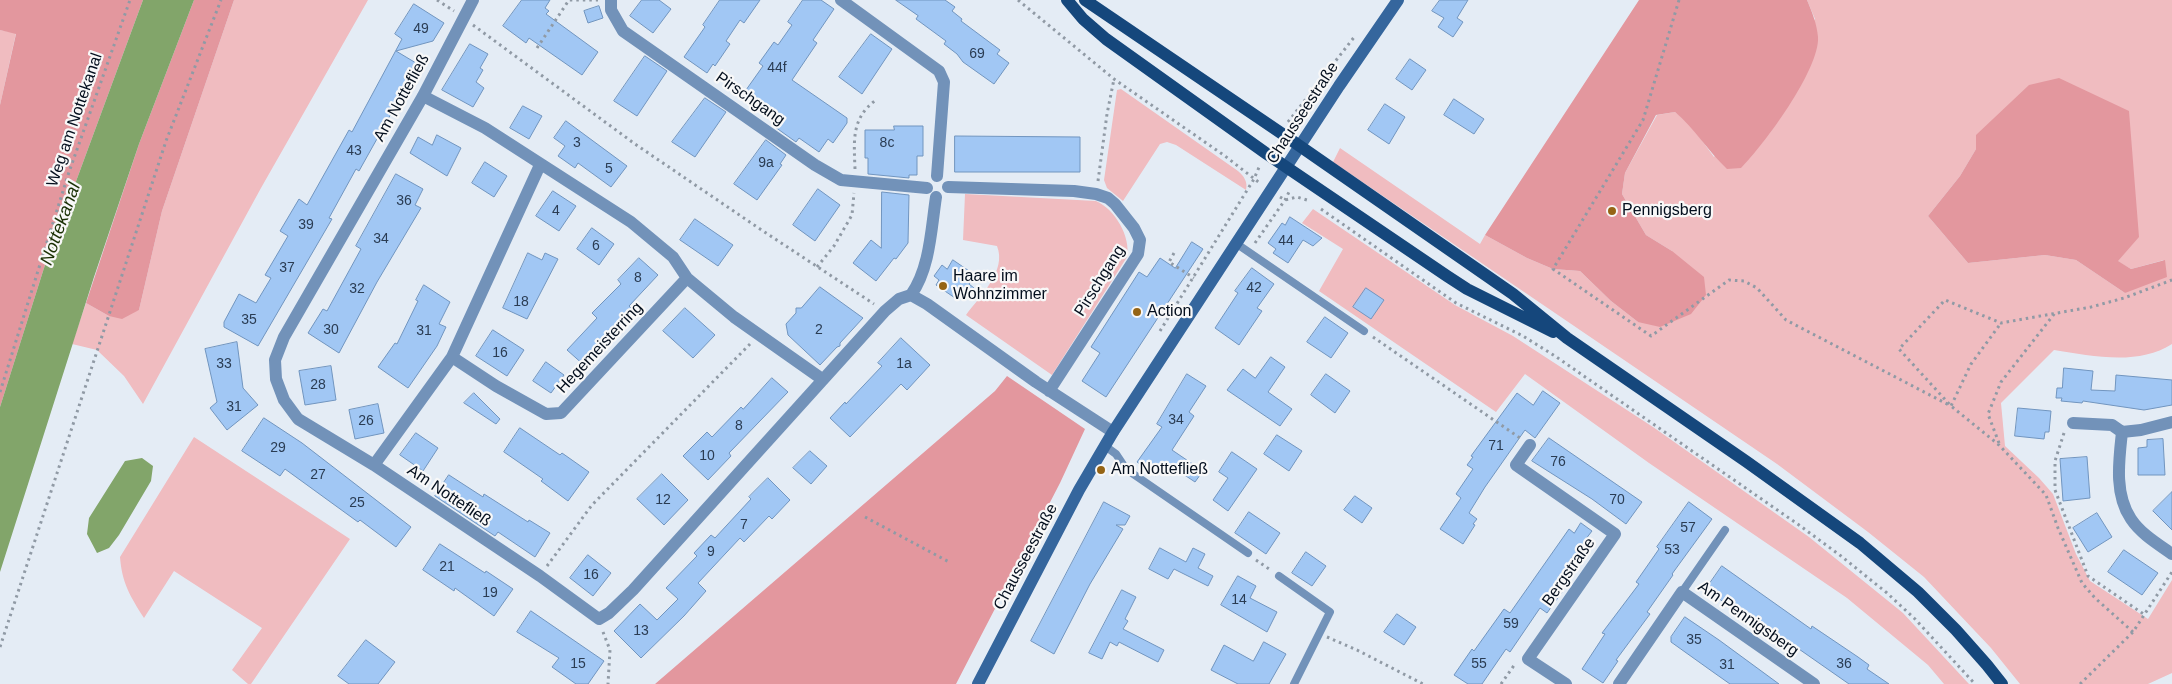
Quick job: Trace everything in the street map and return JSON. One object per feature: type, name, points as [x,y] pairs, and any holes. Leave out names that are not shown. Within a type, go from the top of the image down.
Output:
[{"type":"main road","points":[[1067,0],[1083,19],[1114,45],[1467,289],[1567,338]]},
{"type":"main road","points":[[1085,0],[1513,294],[1567,338],[1747,462],[1860,543],[1918,592],[1956,630],[2002,684]]},
{"type":"main road","name":"Chausseestraße","points":[[978,684],[1072,505],[1113,432],[1398,0]]},
{"type":"street","name":"Am Nottefließ","points":[[473,0],[423,96],[284,337],[275,360],[276,379],[284,400],[298,419],[374,465],[540,576],[599,619]]},
{"type":"street","name":"Pirschgang","points":[[611,0],[611,10],[624,31],[815,165],[841,180],[926,188]]},
{"type":"street","points":[[841,0],[939,71],[944,82],[937,176]]},
{"type":"street","points":[[423,96],[485,128],[631,222],[673,257],[687,278],[759,334],[822,379]]},
{"type":"street","points":[[374,465],[452,357],[540,165]]},
{"type":"street","points":[[937,176],[945,179],[948,187],[944,195],[936,197],[930,194],[926,188],[929,179],[937,176]]},
{"type":"street","name":"Pirschgang","points":[[948,187],[1074,191],[1096,194],[1108,198],[1115,204],[1134,228],[1140,240],[1138,254],[1050,391]]},
{"type":"street","points":[[599,619],[633,590],[885,311],[900,299],[911,295],[922,276],[930,241],[936,197]]},
{"type":"street","name":"Hegemeisterring","points":[[452,357],[496,386],[546,414],[562,413],[687,278]]},
{"type":"street","points":[[911,295],[927,304],[1050,391],[1113,432]]},
{"type":"street","points":[[2073,423],[2112,425],[2122,432],[2141,430],[2172,422]]},
{"type":"street","points":[[2122,432],[2120,478],[2123,495],[2131,518],[2151,539],[2172,554]]},
{"type":"street","name":"Bergstraße","points":[[1530,445],[1516,465],[1615,534],[1528,659],[1566,684]]},
{"type":"street","name":"Am Pennigsberg","points":[[1619,684],[1682,592],[1814,684]]},
{"type":"lane","points":[[1237,244],[1364,331]]},
{"type":"lane","points":[[1105,446],[1116,454],[1126,469],[1248,554]]},
{"type":"lane","points":[[1682,592],[1725,530]]},
{"type":"lane","points":[[1280,576],[1330,612],[1294,684]]},
{"type":"path","name":"Weg am Nottekanal","points":[[0,392],[69,172],[130,0]]},
{"type":"path","points":[[0,647],[166,141],[221,0]]},
{"type":"path","points":[[437,0],[635,144],[885,311]]},
{"type":"path","points":[[537,48],[569,0],[611,0]]},
{"type":"path","points":[[1018,0],[1114,79],[1254,179],[1157,337]]},
{"type":"path","points":[[1678,1],[1643,120],[1553,269],[1652,336],[1729,280],[1744,281],[1757,288],[1786,320],[1951,406]]},
{"type":"path","points":[[1299,107],[1358,34]]},
{"type":"path","points":[[1096,194],[1107,114],[1114,79]]},
{"type":"path","points":[[1285,200],[1297,198]]},
{"type":"path","points":[[1174,253],[1169,262],[1194,278]]},
{"type":"path","points":[[2133,632],[2095,598],[2082,583],[2046,495],[1999,445],[1951,406],[1899,349],[1945,300],[2001,323],[2091,307],[2124,298],[2172,280]]},
{"type":"path","points":[[1999,445],[1988,414],[2001,382],[2056,312]]},
{"type":"path","points":[[1951,406],[1971,364],[2001,323]]},
{"type":"path","points":[[1364,331],[1530,445]]},
{"type":"path","points":[[540,576],[592,505],[759,334]]},
{"type":"path","points":[[1555,356],[1841,556],[1887,593],[1915,619],[1975,684]]},
{"type":"path","points":[[2073,423],[2062,436],[2059,446],[2055,461],[2055,490],[2088,576],[2145,615]]},
{"type":"path","points":[[865,517],[951,563]]},
{"type":"path","points":[[1248,554],[1280,576]]},
{"type":"path","points":[[2080,684],[2133,632],[2172,572]]},
{"type":"path","points":[[599,619],[610,650],[608,684]]},
{"type":"path","points":[[1320,634],[1357,650],[1423,684]]},
{"type":"path","points":[[1501,684],[1518,659]]},
{"type":"shaded area","points":[[0,0],[143,0],[44,268],[0,407],[0,105],[16,34],[0,30]]},
{"type":"shaded area","points":[[194,0],[234,0],[162,211],[139,310],[122,319],[109,316],[86,303],[139,144]]},
{"type":"shaded area","points":[[234,0],[368,0],[261,188],[143,404],[124,376],[97,350],[72,344],[86,303],[109,316],[139,310],[162,211]]},
{"type":"shaded area","points":[[1639,0],[1807,0],[1818,37],[1816,51],[1801,86],[1776,125],[1741,168],[1727,169],[1675,112],[1656,115],[1625,173],[1622,194],[1646,235],[1672,251],[1704,277],[1706,295],[1691,314],[1660,327],[1638,322],[1611,301],[1580,271],[1553,269],[1527,258],[1485,235]]},
{"type":"shaded area","points":[[1807,0],[2172,0],[2172,344],[2159,351],[2145,355],[2114,358],[2054,350],[2001,403],[2005,446],[2053,494],[2076,554],[2090,581],[2148,619],[2172,580],[2172,673],[2148,684],[2020,684],[1991,648],[1924,577],[1868,532],[1777,464],[1333,162],[1340,148],[1480,244],[1485,235],[1527,258],[1553,269],[1580,271],[1611,301],[1638,322],[1672,251],[1646,235],[1622,194],[1625,173],[1657,115],[1675,112],[1689,123],[1714,157],[1815,19]],"holes":[[[1976,149],[2117,261],[2131,269],[2164,260],[2125,293],[2076,260],[2045,255],[1968,263],[1928,216],[1960,176]]]},
{"type":"shaded area","points":[[0,30],[16,33],[0,105]]},
{"type":"shaded area","points":[[2059,78],[2129,111],[2139,237],[2118,261],[2131,269],[2165,260],[2167,277],[2125,293],[2076,260],[2045,255],[1968,263],[1928,216],[1960,176],[1976,149],[1976,135],[2029,85]]},
{"type":"shaded area","points":[[1121,89],[1238,171],[1245,179],[1246,190],[1176,145],[1167,142],[1160,144],[1123,201],[1107,188],[1104,180],[1117,90]]},
{"type":"shaded area","points":[[965,194],[1096,201],[1109,210],[1120,224],[1127,241],[1127,257],[1052,375],[966,315],[991,283],[998,265],[999,255],[997,246],[963,240]]},
{"type":"shaded area","points":[[1313,209],[1455,305],[1513,336],[1653,427],[1809,537],[1903,613],[1969,684],[1944,684],[1928,665],[1847,598],[1649,463],[1525,374],[1496,412],[1319,291],[1343,249],[1302,223]]},
{"type":"shaded area","points":[[1007,376],[1085,429],[1060,483],[956,684],[655,684],[995,391]]},
{"type":"shaded area","points":[[194,437],[350,539],[251,684],[248,684],[232,670],[262,628],[174,571],[144,618],[131,596],[123,574],[120,557]]},
{"type":"water","name":"Nottekanal","points":[[143,0],[194,0],[139,144],[94,277],[0,572],[0,407],[44,268]]},
{"type":"water","points":[[142,458],[153,466],[151,481],[119,535],[109,548],[97,553],[87,534],[89,518],[125,461]]},
{"type":"building","points":[[522,0],[550,0],[545,8],[549,11],[546,14],[598,52],[582,75],[529,38],[526,43],[503,26]]},
{"type":"building","points":[[642,0],[659,0],[671,9],[653,33],[630,16]]},
{"type":"building","points":[[720,0],[760,0],[744,23],[740,20],[726,41],[730,44],[715,66],[713,64],[707,73],[684,57],[705,27],[703,25]]},
{"type":"building","points":[[803,0],[821,0],[834,9],[813,40],[817,43],[792,80],[847,118],[847,123],[833,143],[828,139],[819,152],[799,138],[796,142],[775,127],[777,123],[741,97],[763,66],[759,63],[774,42],[778,45],[792,25],[788,22]]},
{"type":"building","points":[[896,0],[945,0],[955,7],[952,11],[962,19],[961,21],[1000,50],[997,54],[1009,63],[994,84],[963,62],[957,54],[944,44],[946,41],[916,19],[918,16]]},
{"type":"building","points":[[1440,0],[1468,0],[1457,18],[1463,22],[1453,37],[1438,27],[1444,18],[1432,11]]},
{"type":"building","points":[[414,4],[444,23],[433,41],[396,51],[421,66],[406,87],[359,171],[356,169],[329,218],[332,219],[258,346],[224,327],[224,322],[239,294],[256,303],[271,278],[265,275],[288,236],[280,231],[299,199],[307,205],[349,130],[352,132],[402,39],[395,34]]},
{"type":"building","points":[[599,6],[603,18],[588,23],[584,11]]},
{"type":"building","points":[[871,34],[892,49],[862,94],[839,77]]},
{"type":"building","points":[[470,44],[488,54],[480,68],[483,70],[476,82],[484,88],[473,107],[442,90]]},
{"type":"building","points":[[645,56],[667,71],[637,116],[614,101]]},
{"type":"building","points":[[1410,59],[1426,70],[1412,90],[1396,79]]},
{"type":"building","points":[[705,98],[726,112],[695,157],[672,142]]},
{"type":"building","points":[[1454,99],[1484,119],[1474,134],[1444,115]]},
{"type":"building","points":[[1385,104],[1405,117],[1389,144],[1368,130]]},
{"type":"building","points":[[523,106],[542,116],[529,139],[510,128]]},
{"type":"building","points":[[566,121],[627,166],[611,187],[578,163],[575,168],[558,156],[565,146],[554,138]]},
{"type":"building","points":[[894,126],[923,126],[923,156],[917,156],[917,175],[909,175],[909,178],[868,174],[868,158],[865,158],[865,130],[894,130]]},
{"type":"building","points":[[437,135],[461,148],[447,176],[410,153],[418,137],[432,145]]},
{"type":"building","points":[[955,136],[1080,137],[1080,172],[955,172]]},
{"type":"building","points":[[766,140],[786,155],[780,164],[782,165],[757,200],[734,184]]},
{"type":"building","points":[[485,162],[507,176],[494,197],[472,183]]},
{"type":"building","points":[[396,174],[423,189],[415,205],[421,208],[377,282],[339,353],[308,333],[323,309],[327,311],[361,249],[356,246]]},
{"type":"building","points":[[818,189],[840,205],[815,241],[793,225]]},
{"type":"building","points":[[553,191],[576,206],[559,231],[536,216]]},
{"type":"building","points":[[882,192],[909,195],[908,243],[876,281],[853,263],[871,240],[881,248]]},
{"type":"building","points":[[1290,217],[1322,238],[1313,246],[1303,240],[1288,263],[1273,253],[1276,249],[1268,243],[1282,223],[1285,225]]},
{"type":"building","points":[[695,219],[733,245],[718,266],[680,240]]},
{"type":"building","points":[[592,228],[614,244],[599,265],[577,249]]},
{"type":"building","name":"Action","points":[[1192,242],[1203,249],[1106,397],[1082,381],[1100,353],[1091,347],[1139,272],[1147,277],[1160,258],[1175,268]]},
{"type":"building","points":[[528,253],[542,260],[545,253],[558,259],[527,319],[503,308]]},
{"type":"building","points":[[639,258],[658,275],[629,306],[635,312],[604,343],[585,366],[567,350],[597,318],[592,313],[621,284],[618,280]]},
{"type":"building","points":[[953,260],[975,275],[969,284],[974,288],[966,299],[961,295],[958,300],[936,285],[939,280],[934,276],[942,265],[947,269]]},
{"type":"building","points":[[1252,268],[1274,284],[1257,308],[1262,311],[1239,345],[1215,328],[1238,293],[1235,291]]},
{"type":"building","points":[[424,285],[450,302],[439,324],[446,327],[437,346],[408,388],[378,367],[395,343],[397,344]]},
{"type":"building","points":[[820,287],[863,318],[840,343],[840,346],[820,365],[788,335],[786,324],[796,313],[796,308],[801,308]]},
{"type":"building","points":[[1366,288],[1384,300],[1371,319],[1353,307]]},
{"type":"building","points":[[685,308],[715,335],[693,358],[663,331]]},
{"type":"building","points":[[1325,317],[1348,333],[1331,358],[1307,342]]},
{"type":"building","points":[[493,330],[524,350],[507,376],[476,356]]},
{"type":"building","points":[[901,338],[930,365],[907,390],[901,384],[850,437],[830,418],[882,366],[878,363]]},
{"type":"building","points":[[237,342],[243,388],[258,405],[227,430],[210,408],[217,402],[205,349]]},
{"type":"building","points":[[1271,357],[1285,367],[1268,392],[1292,409],[1280,426],[1227,390],[1243,369],[1255,378]]},
{"type":"building","points":[[546,362],[564,375],[551,393],[533,381]]},
{"type":"building","points":[[331,366],[336,400],[305,405],[299,371]]},
{"type":"building","points":[[2064,368],[2093,371],[2091,390],[2115,391],[2116,375],[2172,380],[2172,405],[2144,410],[2083,401],[2082,403],[2061,401],[2062,398],[2056,398],[2057,388],[2062,388]]},
{"type":"building","points":[[1187,374],[1206,386],[1189,412],[1194,416],[1172,450],[1203,471],[1195,482],[1165,462],[1156,476],[1137,462],[1162,427],[1157,424]]},
{"type":"building","points":[[1326,374],[1350,391],[1335,413],[1311,395]]},
{"type":"building","points":[[772,378],[788,392],[729,453],[731,456],[708,480],[683,456],[707,432],[712,437],[741,407],[743,409]]},
{"type":"building","points":[[1543,391],[1560,403],[1535,438],[1525,430],[1485,487],[1469,513],[1477,519],[1463,544],[1440,529],[1461,498],[1456,494],[1473,469],[1467,465],[1473,457],[1471,456],[1517,393],[1533,405]]},
{"type":"building","points":[[474,393],[500,419],[496,424],[464,403]]},
{"type":"building","points":[[378,404],[384,433],[355,439],[349,410]]},
{"type":"building","points":[[2018,408],[2051,411],[2049,432],[2045,432],[2044,439],[2015,436]]},
{"type":"building","points":[[264,418],[302,443],[411,527],[396,547],[285,469],[280,476],[242,451]]},
{"type":"building","points":[[520,428],[560,455],[562,453],[589,472],[568,501],[541,481],[543,479],[504,452]]},
{"type":"building","points":[[416,433],[438,448],[423,471],[400,455]]},
{"type":"building","points":[[1277,435],[1302,451],[1289,471],[1264,454]]},
{"type":"building","points":[[1549,438],[1642,502],[1626,524],[1592,499],[1532,461]]},
{"type":"building","points":[[2163,439],[2165,475],[2138,475],[2138,448],[2147,447],[2147,440]]},
{"type":"building","points":[[810,451],[827,466],[811,484],[793,468]]},
{"type":"building","points":[[1232,452],[1257,469],[1228,511],[1213,500],[1228,478],[1219,472]]},
{"type":"building","points":[[2087,457],[2090,498],[2063,501],[2060,459]]},
{"type":"building","points":[[662,474],[688,500],[664,525],[637,499]]},
{"type":"building","points":[[449,475],[483,497],[484,494],[528,522],[529,520],[550,533],[535,557],[498,532],[495,536],[435,496]]},
{"type":"building","points":[[768,478],[790,500],[772,519],[769,516],[744,542],[740,538],[698,583],[706,591],[684,616],[641,658],[614,631],[640,604],[657,620],[678,599],[666,588],[697,556],[694,553],[711,535],[715,538],[751,499],[749,497]]},
{"type":"building","points":[[2172,492],[2172,530],[2153,511]]},
{"type":"building","points":[[1355,496],[1372,508],[1362,523],[1344,510]]},
{"type":"building","points":[[1104,502],[1130,516],[1125,525],[1116,525],[1123,529],[1090,584],[1054,654],[1031,641]]},
{"type":"building","points":[[1689,502],[1712,519],[1672,574],[1647,612],[1650,614],[1616,660],[1618,661],[1603,683],[1582,669],[1605,634],[1602,633],[1639,584],[1636,582],[1659,549],[1657,547]]},
{"type":"building","points":[[1249,512],[1280,533],[1266,554],[1235,533]]},
{"type":"building","points":[[2097,513],[2112,537],[2088,552],[2073,528]]},
{"type":"building","points":[[1581,523],[1592,531],[1585,540],[1592,546],[1563,586],[1565,588],[1547,613],[1540,608],[1510,652],[1506,649],[1482,684],[1468,684],[1454,675],[1504,609],[1510,613],[1569,529],[1574,533]]},
{"type":"building","points":[[440,544],[513,589],[494,616],[455,588],[454,591],[423,570]]},
{"type":"building","points":[[1160,548],[1186,562],[1193,548],[1205,554],[1198,568],[1213,576],[1208,586],[1174,569],[1168,579],[1149,569]]},
{"type":"building","points":[[2124,550],[2158,573],[2142,595],[2108,572]]},
{"type":"building","points":[[1306,552],[1326,566],[1312,586],[1292,573]]},
{"type":"building","points":[[588,555],[611,573],[593,596],[570,578]]},
{"type":"building","points":[[1722,566],[1811,629],[1812,626],[1858,657],[1869,665],[1867,669],[1889,684],[1849,684],[1786,640],[1783,644],[1749,621],[1706,589]]},
{"type":"building","points":[[1238,576],[1256,586],[1250,598],[1277,612],[1267,632],[1221,605]]},
{"type":"building","points":[[1122,590],[1136,597],[1125,619],[1128,621],[1123,629],[1164,650],[1158,662],[1119,642],[1117,646],[1110,642],[1102,659],[1089,653]]},
{"type":"building","points":[[531,611],[604,661],[588,684],[576,684],[552,667],[559,658],[517,632]]},
{"type":"building","points":[[1397,614],[1416,627],[1404,645],[1384,632]]},
{"type":"building","points":[[1685,617],[1779,684],[1730,684],[1713,672],[1671,642],[1671,637]]},
{"type":"building","points":[[366,640],[395,662],[378,684],[349,684],[338,676]]},
{"type":"building","points":[[1264,642],[1286,654],[1269,684],[1238,684],[1211,670],[1224,645],[1253,661]]},
{"type":"place","name":"Pennigsberg","points":[[1612,211]]},
{"type":"place","name":"Haare im Wohnzimmer","points":[[943,286]]},
{"type":"place","name":"Action","points":[[1137,312]]},
{"type":"place","name":"Am Nottefließ","points":[[1101,470]]}]
